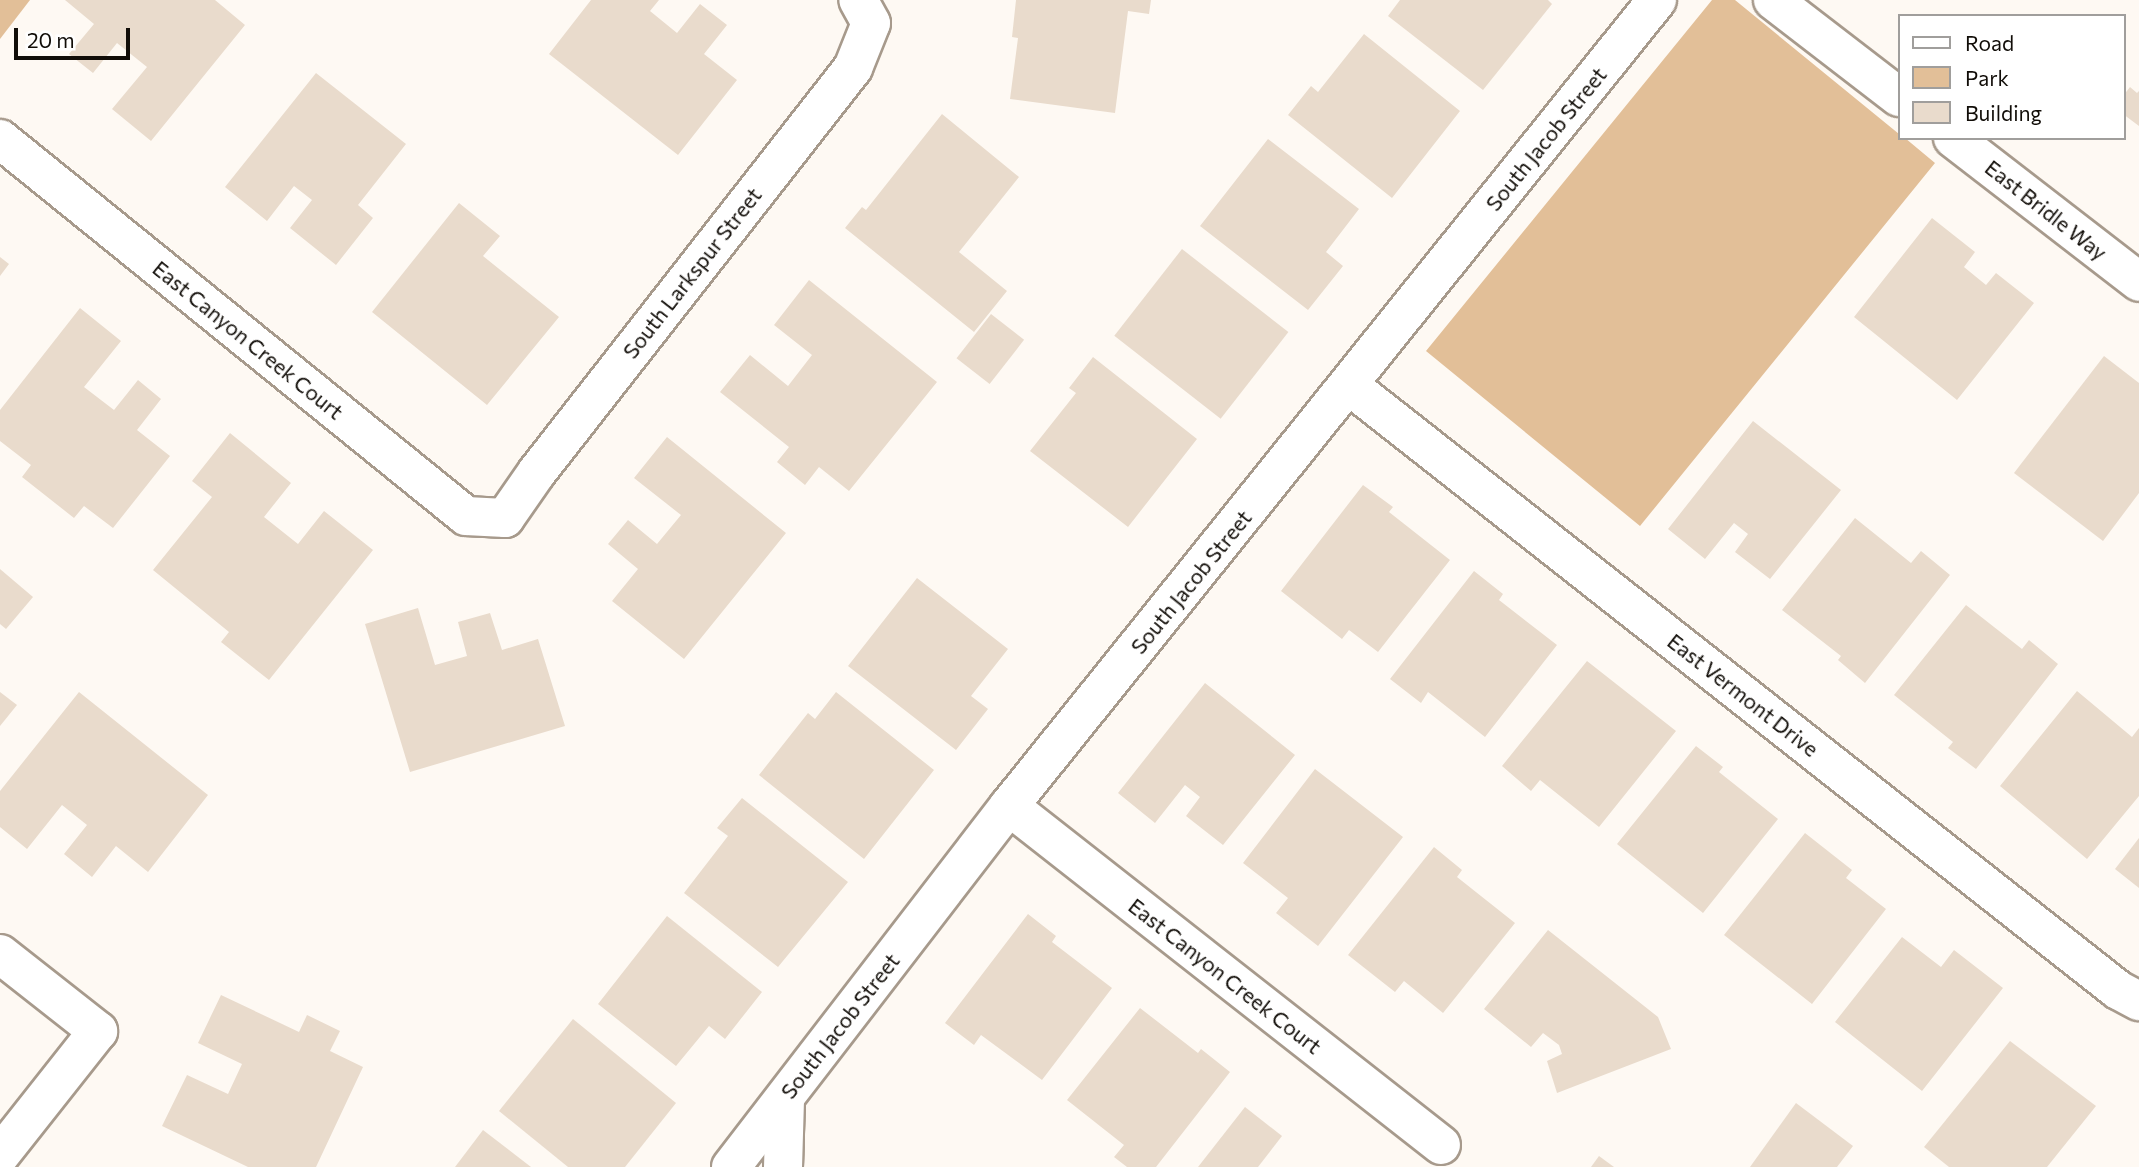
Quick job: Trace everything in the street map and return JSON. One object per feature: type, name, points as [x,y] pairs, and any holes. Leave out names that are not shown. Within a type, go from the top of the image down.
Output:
[{"type":"street","name":"South Jacob Street","points":[[731,1167],[1009,806],[1350,386],[1657,0]]},
{"type":"street","points":[[1773,0],[1898,96]]},
{"type":"street","name":"South Larkspur Street","points":[[505,518],[537,472],[853,68],[864,12]]},
{"type":"street","name":"East Canyon Creek Court","points":[[0,139],[466,516],[505,518]]},
{"type":"street","name":"East Bridle Way","points":[[1956,140],[2139,282]]},
{"type":"street","name":"East Vermont Drive","points":[[1350,386],[2118,990],[2139,1001]]},
{"type":"street","name":"East Canyon Creek Court","points":[[1009,806],[1441,1145]]},
{"type":"street","points":[[0,954],[98,1031],[0,1155]]},
{"type":"street","points":[[783,1167],[785,1098]]},
{"type":"green space","points":[[0,0],[30,0],[0,39]]},
{"type":"green space","points":[[1712,0],[1735,0],[1898,133],[1898,140],[1907,140],[1935,163],[1640,526],[1426,351]]},
{"type":"building","points":[[65,0],[215,0],[245,25],[151,141],[112,109],[147,67],[117,43],[93,73],[69,54],[94,24]]},
{"type":"building","points":[[591,0],[659,0],[650,11],[677,33],[700,4],[727,25],[704,54],[737,80],[678,155],[549,54]]},
{"type":"building","points":[[1016,0],[1151,0],[1149,14],[1128,11],[1115,113],[1010,99],[1018,38],[1012,37]]},
{"type":"building","points":[[1400,0],[1548,0],[1552,4],[1483,90],[1388,16]]},
{"type":"building","points":[[1364,34],[1460,111],[1392,198],[1288,115],[1311,86],[1318,92]]},
{"type":"building","points":[[316,73],[406,144],[358,205],[373,218],[336,265],[290,228],[312,200],[294,186],[267,221],[225,187]]},
{"type":"building","points":[[2130,87],[2137,93],[2139,91],[2139,126],[2125,116],[2125,93]]},
{"type":"building","points":[[942,114],[1019,177],[959,252],[1007,291],[974,332],[845,228],[862,207],[866,210]]},
{"type":"building","points":[[1268,139],[1359,209],[1326,252],[1343,266],[1308,310],[1200,226]]},
{"type":"building","points":[[459,203],[500,236],[483,256],[559,317],[487,405],[372,312]]},
{"type":"building","points":[[1932,218],[1975,252],[1964,267],[1986,285],[1996,273],[2034,303],[1957,400],[1854,317]]},
{"type":"building","points":[[1182,249],[1288,332],[1221,419],[1114,336]]},
{"type":"building","points":[[0,257],[9,264],[0,276]]},
{"type":"building","points":[[809,280],[937,382],[849,491],[819,467],[805,485],[777,462],[789,447],[720,392],[750,355],[788,386],[812,355],[774,325]]},
{"type":"building","points":[[80,308],[121,341],[84,387],[114,410],[138,380],[161,399],[137,430],[170,456],[113,528],[84,506],[74,518],[22,477],[31,465],[0,441],[0,410]]},
{"type":"building","points":[[991,314],[1024,340],[990,384],[957,358]]},
{"type":"building","points":[[2104,356],[2139,383],[2139,493],[2103,541],[2014,473]]},
{"type":"building","points":[[1093,357],[1197,439],[1128,527],[1030,451],[1076,393],[1069,388]]},
{"type":"building","points":[[1753,421],[1841,490],[1770,579],[1735,552],[1748,534],[1734,523],[1705,559],[1668,529]]},
{"type":"building","points":[[230,433],[291,483],[264,517],[298,544],[324,511],[373,550],[269,680],[221,642],[229,632],[153,570],[212,497],[192,481]]},
{"type":"building","points":[[667,437],[786,533],[684,659],[612,601],[638,569],[608,544],[628,520],[657,544],[681,515],[634,478]]},
{"type":"building","points":[[1363,485],[1393,507],[1389,512],[1450,560],[1378,652],[1349,630],[1342,639],[1281,591]]},
{"type":"building","points":[[1855,518],[1911,563],[1921,551],[1950,575],[1865,683],[1838,660],[1841,656],[1782,610]]},
{"type":"building","points":[[0,569],[33,597],[6,629],[0,624]]},
{"type":"building","points":[[1474,571],[1503,594],[1499,600],[1557,645],[1485,737],[1428,692],[1421,703],[1390,679]]},
{"type":"building","points":[[917,578],[1008,649],[971,696],[988,709],[956,750],[848,666]]},
{"type":"building","points":[[1966,605],[2022,649],[2029,640],[2058,664],[1976,769],[1948,748],[1953,742],[1894,695]]},
{"type":"building","points":[[418,608],[435,665],[467,656],[458,622],[490,613],[502,650],[538,639],[565,726],[410,772],[365,624]]},
{"type":"building","points":[[1587,661],[1676,731],[1599,827],[1540,780],[1531,791],[1502,766]]},
{"type":"building","points":[[1205,683],[1295,755],[1223,845],[1186,816],[1200,797],[1185,785],[1155,823],[1118,793]]},
{"type":"building","points":[[2077,691],[2132,737],[2139,728],[2139,796],[2087,859],[2000,786]]},
{"type":"building","points":[[0,692],[17,705],[0,726]]},
{"type":"building","points":[[79,692],[208,795],[148,872],[116,846],[92,877],[64,854],[87,825],[62,805],[27,849],[0,827],[0,791]]},
{"type":"building","points":[[836,692],[934,770],[864,859],[759,775],[808,713],[815,719]]},
{"type":"building","points":[[1696,746],[1723,767],[1719,772],[1778,819],[1703,913],[1617,844]]},
{"type":"building","points":[[1315,769],[1403,837],[1318,946],[1276,913],[1288,898],[1243,863]]},
{"type":"building","points":[[742,798],[848,882],[778,967],[684,893],[728,836],[717,828]]},
{"type":"building","points":[[1805,833],[1852,870],[1846,878],[1886,909],[1812,1004],[1724,935]]},
{"type":"building","points":[[2139,838],[2139,888],[2115,869]]},
{"type":"building","points":[[1434,847],[1462,870],[1457,877],[1515,923],[1443,1013],[1404,981],[1395,992],[1348,955]]},
{"type":"building","points":[[1028,914],[1056,936],[1052,942],[1112,988],[1042,1080],[981,1035],[974,1045],[945,1023]]},
{"type":"building","points":[[667,916],[762,992],[725,1039],[709,1026],[676,1066],[598,1004]]},
{"type":"building","points":[[1548,930],[1658,1017],[1671,1049],[1557,1093],[1547,1061],[1562,1054],[1559,1045],[1543,1033],[1531,1047],[1484,1009]]},
{"type":"building","points":[[1902,937],[1941,967],[1954,950],[2003,988],[1922,1091],[1835,1022]]},
{"type":"building","points":[[221,995],[299,1032],[307,1015],[340,1031],[330,1051],[363,1067],[316,1167],[248,1167],[162,1126],[187,1075],[228,1094],[242,1064],[198,1043]]},
{"type":"building","points":[[1140,1008],[1198,1053],[1201,1049],[1230,1072],[1156,1167],[1127,1167],[1114,1157],[1124,1145],[1067,1100]]},
{"type":"building","points":[[573,1019],[676,1103],[625,1167],[568,1167],[499,1111]]},
{"type":"building","points":[[2010,1041],[2096,1106],[2047,1167],[1949,1167],[1924,1147]]},
{"type":"building","points":[[1796,1103],[1853,1146],[1837,1167],[1750,1167]]},
{"type":"building","points":[[1245,1107],[1282,1136],[1258,1167],[1198,1167]]},
{"type":"building","points":[[483,1130],[531,1167],[455,1167]]},
{"type":"building","points":[[1599,1156],[1614,1167],[1591,1167]]}]
